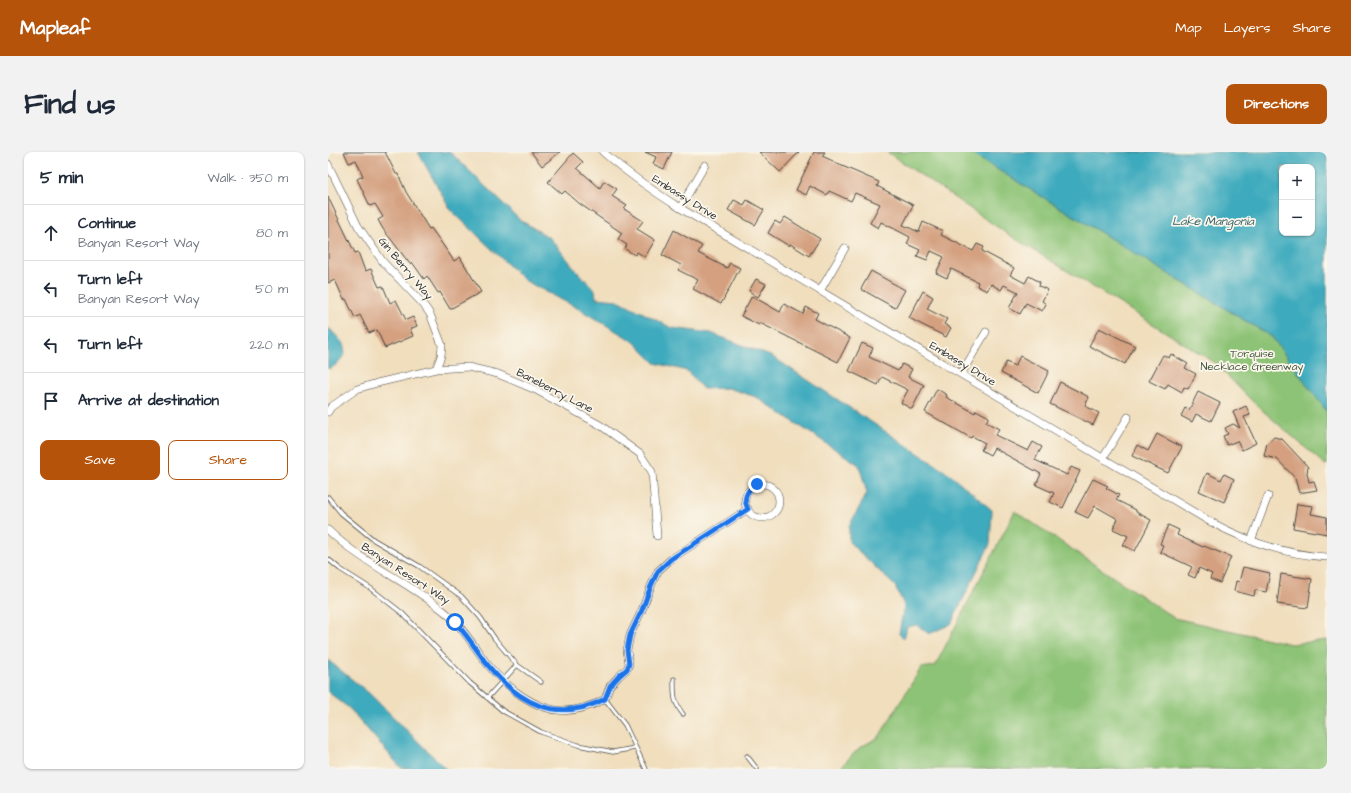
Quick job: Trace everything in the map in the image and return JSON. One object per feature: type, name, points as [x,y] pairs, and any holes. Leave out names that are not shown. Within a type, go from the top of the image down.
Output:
[{"type":"street","name":"Embassy Drive","points":[[603,152],[652,190],[680,208],[1209,521],[1251,542],[1288,552],[1327,557]]},
{"type":"street","name":"Gin Berry Way","points":[[328,164],[358,226],[383,262],[423,304],[430,314],[442,345],[441,356],[436,369]]},
{"type":"street","points":[[680,208],[705,166]]},
{"type":"street","points":[[820,291],[845,248]]},
{"type":"street","points":[[961,374],[986,332]]},
{"type":"street","name":"Baneberry Lane","points":[[328,412],[331,407],[357,389],[436,369],[468,367],[498,374],[536,390],[600,426],[640,454],[652,472],[657,536]]},
{"type":"street","points":[[1102,458],[1128,417]]},
{"type":"street","points":[[762,484],[772,487],[776,491],[779,502],[770,516],[758,517],[753,515],[748,509],[745,500],[746,495],[752,487],[762,484]]},
{"type":"street","points":[[1251,542],[1268,496]]},
{"type":"street","points":[[605,699],[610,686],[627,669],[629,664],[627,650],[630,635],[658,571],[671,559],[748,509]]},
{"type":"street","name":"Banyan Resort Way","points":[[328,530],[343,544],[365,560],[413,588],[447,613],[463,630],[485,661],[503,681],[532,703],[551,710],[561,711],[589,707],[605,699]]},
{"type":"lane","points":[[328,497],[341,513],[374,540],[419,566],[461,596],[480,617],[495,639],[517,665],[541,682]]},
{"type":"lane","points":[[328,559],[340,569],[370,588],[402,613],[470,683],[503,711],[541,732],[578,745],[613,752],[635,748]]},
{"type":"lane","points":[[487,698],[517,665]]},
{"type":"lane","points":[[674,679],[674,700],[676,707],[682,714]]},
{"type":"lane","points":[[605,699],[625,725],[646,769]]},
{"type":"lane","points":[[747,756],[757,769]]},
{"type":"green space","name":"Torquise Necklace Greenway","points":[[887,152],[969,152],[1272,337],[1327,412],[1327,465],[1254,403],[1214,362],[1006,233]]},
{"type":"green space","points":[[1015,511],[1174,618],[1291,644],[1327,640],[1327,769],[839,769],[859,748],[879,737],[921,668],[935,666]]},
{"type":"water","points":[[418,152],[450,152],[520,220],[550,238],[595,290],[596,298],[618,300],[672,328],[711,333],[773,357],[950,474],[992,510],[990,544],[951,624],[929,634],[917,625],[907,627],[904,639],[899,634],[904,605],[895,586],[849,542],[849,526],[867,493],[859,465],[756,397],[728,388],[703,389],[687,371],[655,363],[633,341],[577,308],[524,280],[450,209]]},
{"type":"water","name":"Lake Mangonia","points":[[969,152],[1327,152],[1327,412],[1272,337]]},
{"type":"water","points":[[328,327],[343,343],[345,354],[336,365],[328,369]]},
{"type":"water","points":[[328,660],[370,694],[446,769],[401,768],[350,709],[328,692]]},
{"type":"building","points":[[344,152],[385,152],[396,174],[398,174],[406,192],[429,229],[431,228],[454,261],[460,257],[481,292],[450,309],[440,292],[438,293],[427,276],[424,279],[412,262],[410,264],[383,229],[378,220],[383,217],[375,204],[370,206],[357,179],[363,176],[356,160],[349,163]]},
{"type":"building","points":[[531,152],[560,152],[542,166]]},
{"type":"building","points":[[645,152],[672,152],[664,169],[653,164],[656,157]]},
{"type":"building","points":[[759,152],[799,152],[780,172]]},
{"type":"building","points":[[814,152],[825,152],[822,156],[879,182],[877,186],[913,205],[903,225],[919,232],[923,222],[943,231],[941,235],[973,251],[977,244],[984,247],[982,251],[1014,268],[1010,275],[1025,283],[1029,276],[1040,282],[1039,286],[1048,290],[1042,301],[1046,304],[1042,311],[1026,303],[1020,314],[1009,308],[1018,292],[1004,285],[1001,290],[991,284],[987,291],[977,286],[978,282],[951,269],[947,278],[936,273],[944,257],[931,251],[927,260],[917,256],[920,250],[907,244],[910,237],[881,222],[878,228],[870,223],[880,204],[855,193],[851,201],[829,191],[827,195],[810,186],[806,195],[796,190]]},
{"type":"building","points":[[573,153],[583,162],[577,168],[600,188],[604,181],[617,189],[612,196],[627,206],[624,209],[643,221],[637,229],[655,240],[645,257],[637,252],[635,255],[625,249],[627,245],[618,239],[622,233],[580,204],[565,191],[562,194],[548,182]]},
{"type":"building","points":[[328,197],[355,253],[358,252],[365,271],[371,269],[379,287],[383,286],[390,303],[396,300],[406,320],[413,317],[417,326],[410,329],[413,336],[385,348],[377,330],[369,333],[360,315],[355,318],[346,299],[344,300],[335,280],[328,283]]},
{"type":"building","points":[[734,200],[744,205],[747,200],[764,210],[755,225],[728,210]]},
{"type":"building","points":[[785,217],[820,239],[809,256],[768,233],[775,221],[780,224]]},
{"type":"building","points":[[674,230],[702,246],[698,253],[727,268],[730,263],[740,268],[721,304],[693,289],[698,280],[678,270],[681,265],[662,255]]},
{"type":"building","points":[[871,271],[905,290],[895,308],[861,289]]},
{"type":"building","points":[[756,279],[766,284],[758,297],[749,291]]},
{"type":"building","points":[[923,291],[933,297],[927,309],[947,319],[944,324],[951,328],[946,337],[909,318]]},
{"type":"building","points":[[752,296],[780,312],[784,304],[803,314],[806,307],[818,313],[815,319],[850,338],[838,362],[760,323],[759,325],[741,316]]},
{"type":"building","points":[[1099,328],[1135,346],[1125,364],[1089,346]]},
{"type":"building","points":[[862,343],[873,348],[869,357],[898,371],[902,364],[912,369],[908,377],[924,385],[912,409],[901,403],[908,390],[882,377],[878,385],[849,371]]},
{"type":"building","points":[[1171,354],[1188,364],[1185,368],[1196,374],[1188,389],[1184,387],[1182,392],[1168,384],[1165,389],[1149,381],[1163,355],[1169,358]]},
{"type":"building","points":[[1020,356],[1049,371],[1038,393],[1001,373],[1006,362],[1015,366]]},
{"type":"building","points":[[1060,382],[1089,397],[1085,406],[1099,413],[1093,425],[1050,404]]},
{"type":"building","points":[[937,389],[947,395],[946,397],[975,413],[976,410],[989,417],[986,422],[999,429],[995,435],[1028,451],[1033,442],[1042,447],[1035,460],[1067,475],[1071,467],[1080,471],[1063,508],[1050,502],[1054,493],[1036,485],[1041,474],[994,448],[990,455],[981,450],[985,443],[972,436],[971,438],[925,412]]},
{"type":"building","points":[[1198,392],[1220,403],[1211,421],[1196,414],[1192,422],[1181,416],[1185,408],[1189,410]]},
{"type":"building","points":[[1246,406],[1250,415],[1244,417],[1256,443],[1242,450],[1237,441],[1227,445],[1223,436],[1228,434],[1225,428],[1233,424],[1240,428],[1233,412]]},
{"type":"building","points":[[1157,434],[1182,447],[1168,473],[1132,456],[1137,445],[1148,451]]},
{"type":"building","points":[[1274,437],[1282,439],[1308,467],[1307,473],[1309,482],[1314,481],[1317,490],[1299,493],[1295,478],[1277,459],[1264,456],[1267,443]]},
{"type":"building","points":[[1207,473],[1221,480],[1224,474],[1234,479],[1224,502],[1199,491]]},
{"type":"building","points":[[1093,479],[1108,486],[1106,488],[1119,495],[1116,500],[1136,510],[1136,512],[1151,520],[1135,551],[1123,545],[1128,536],[1113,529],[1118,519],[1095,506],[1088,518],[1075,512]]},
{"type":"building","points":[[1297,504],[1313,506],[1311,514],[1327,517],[1327,534],[1293,528]]},
{"type":"building","points":[[1168,525],[1179,530],[1177,535],[1203,547],[1204,546],[1231,557],[1220,583],[1210,579],[1212,574],[1199,568],[1195,578],[1188,575],[1192,567],[1160,552],[1163,545],[1160,544]]},
{"type":"building","points":[[1243,567],[1270,573],[1266,592],[1255,590],[1254,596],[1234,591],[1236,581],[1239,582]]},
{"type":"building","points":[[1281,574],[1312,579],[1308,608],[1277,604]]},
{"type":"route","points":[[455,622],[463,630],[490,668],[509,686],[532,703],[551,710],[561,711],[570,711],[596,704],[605,699],[610,686],[627,669],[629,664],[627,650],[630,635],[658,571],[671,559],[748,509],[745,500],[746,495],[748,490],[757,484]]}]
